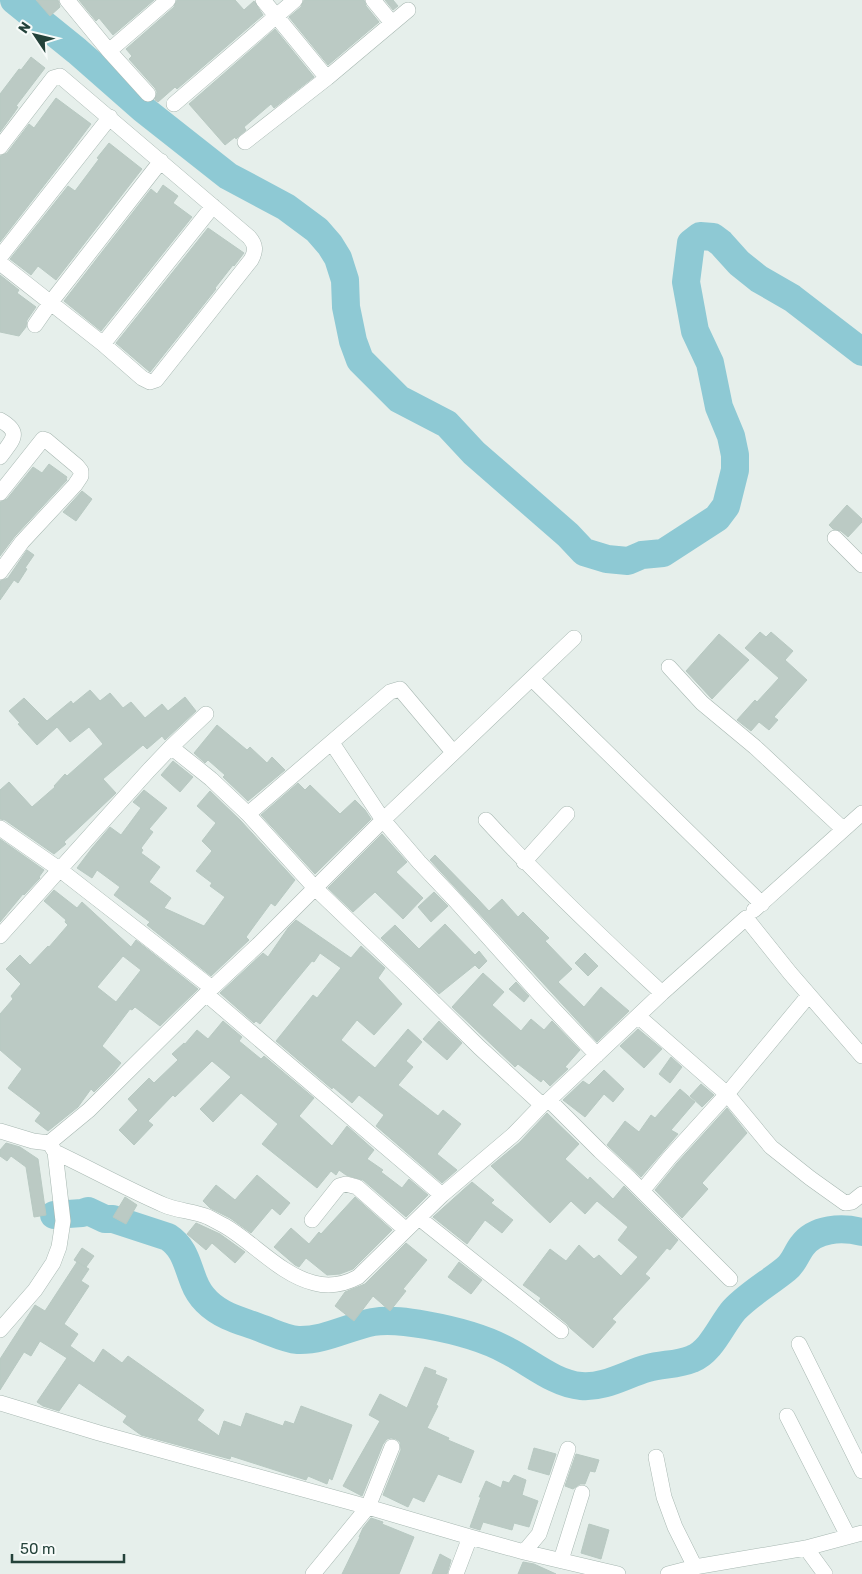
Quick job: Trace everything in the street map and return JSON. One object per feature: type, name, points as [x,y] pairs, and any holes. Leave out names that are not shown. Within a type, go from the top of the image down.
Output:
[{"type":"street","points":[[68,0],[109,51],[148,94]]},
{"type":"street","points":[[109,51],[168,0]]},
{"type":"street","points":[[263,0],[327,78]]},
{"type":"street","points":[[174,104],[295,0]]},
{"type":"street","points":[[373,0],[392,23]]},
{"type":"street","points":[[244,142],[327,78],[408,10]]},
{"type":"street","points":[[0,147],[54,77],[58,76],[63,78],[161,161],[255,245],[255,252],[251,260],[153,382],[142,378],[103,344],[0,263]]},
{"type":"street","points":[[0,257],[110,118]]},
{"type":"street","points":[[35,325],[161,161]]},
{"type":"street","points":[[103,344],[213,206]]},
{"type":"street","points":[[0,420],[12,428],[14,434],[0,457]]},
{"type":"street","points":[[0,493],[43,439],[59,450],[82,471],[81,476],[22,542],[0,572]]},
{"type":"street","points":[[835,538],[862,565]]},
{"type":"street","points":[[52,1147],[383,820],[574,638]]},
{"type":"street","points":[[0,1131],[52,1147],[165,1205],[180,1211],[207,1217],[236,1232],[290,1273],[313,1283],[324,1285],[349,1282],[358,1277],[442,1195],[512,1135],[662,993],[855,824],[755,747],[702,703],[669,667]]},
{"type":"street","points":[[532,679],[762,904]]},
{"type":"street","points":[[248,814],[390,692],[400,688],[453,752]]},
{"type":"street","points":[[0,936],[149,770],[206,714]]},
{"type":"street","points":[[332,743],[383,820],[534,989],[597,1055]]},
{"type":"street","points":[[171,747],[212,779],[248,814],[315,888],[478,1047],[546,1102],[642,1191],[730,1279]]},
{"type":"street","points":[[524,862],[567,814]]},
{"type":"street","points":[[486,820],[524,862],[591,928],[662,993]]},
{"type":"street","points":[[0,828],[59,869],[209,991],[442,1195]]},
{"type":"street","points":[[746,918],[809,995],[859,1046]]},
{"type":"street","points":[[642,1191],[727,1094],[809,995]]},
{"type":"street","points":[[638,1016],[727,1094],[771,1147],[810,1178],[845,1203],[852,1202],[862,1194]]},
{"type":"street","points":[[0,1330],[35,1290],[53,1262],[60,1246],[62,1227],[52,1147]]},
{"type":"street","points":[[312,1220],[339,1186],[346,1184],[357,1187],[406,1230]]},
{"type":"street","points":[[419,1218],[561,1331]]},
{"type":"street","points":[[799,1344],[862,1472]]},
{"type":"street","points":[[0,1403],[368,1507],[568,1566],[615,1574]]},
{"type":"street","points":[[668,1574],[806,1548],[855,1535],[787,1416]]},
{"type":"street","points":[[313,1574],[368,1507],[392,1447]]},
{"type":"street","points":[[524,1552],[539,1534],[568,1448]]},
{"type":"street","points":[[656,1457],[666,1504],[689,1570]]},
{"type":"street","points":[[568,1566],[582,1493]]},
{"type":"street","points":[[456,1574],[470,1537]]},
{"type":"street","points":[[806,1548],[825,1574]]},
{"type":"building","points":[[36,0],[58,0],[60,7],[50,16]]},
{"type":"building","points":[[79,0],[154,0],[113,35],[99,18],[96,21]]},
{"type":"building","points":[[177,0],[235,0],[244,10],[254,1],[263,15],[177,89],[175,87],[158,102],[155,100],[157,92],[155,88],[129,59],[132,56],[126,49],[174,7]]},
{"type":"building","points":[[304,0],[364,0],[366,6],[379,22],[328,65],[289,17],[301,7]]},
{"type":"building","points":[[385,0],[393,0],[398,6],[393,10]]},
{"type":"building","points":[[275,29],[314,77],[274,108],[271,104],[244,127],[246,130],[236,139],[235,137],[225,145],[189,104]]},
{"type":"building","points":[[31,57],[45,68],[16,106],[18,107],[0,132],[0,94]]},
{"type":"building","points":[[56,98],[91,124],[0,242],[0,156],[7,153],[29,124],[34,128]]},
{"type":"building","points":[[109,143],[142,169],[56,280],[38,266],[31,275],[10,259],[68,186],[75,191]]},
{"type":"building","points":[[163,185],[178,196],[173,203],[192,217],[101,331],[64,301],[151,189],[157,194]]},
{"type":"building","points":[[208,228],[244,253],[150,372],[116,343]]},
{"type":"building","points":[[0,275],[19,290],[17,293],[36,307],[19,336],[0,332]]},
{"type":"building","points":[[49,464],[67,477],[67,480],[15,536],[0,556],[0,502],[7,499],[33,467],[42,473]]},
{"type":"building","points":[[82,491],[92,499],[76,521],[63,512]]},
{"type":"building","points":[[847,505],[862,519],[862,522],[848,537],[829,525]]},
{"type":"building","points":[[27,550],[34,555],[25,568],[27,569],[18,583],[14,580],[0,600],[0,581],[8,578]]},
{"type":"building","points":[[760,632],[766,637],[771,632],[793,651],[785,660],[807,680],[774,717],[778,720],[769,730],[759,722],[751,731],[737,720],[779,678],[745,648]]},
{"type":"building","points":[[719,634],[749,660],[712,699],[686,671]]},
{"type":"building","points":[[90,690],[100,701],[110,693],[123,708],[131,702],[145,718],[162,704],[168,711],[185,697],[196,711],[165,740],[162,736],[147,749],[143,745],[103,779],[116,793],[64,842],[66,844],[54,854],[5,820],[0,819],[0,790],[9,782],[32,807],[55,787],[65,774],[67,776],[103,744],[89,727],[70,742],[57,727],[37,745],[9,711],[24,698],[47,721],[71,701],[73,704]]},
{"type":"building","points":[[217,725],[247,750],[250,747],[267,763],[272,757],[285,770],[248,801],[223,777],[225,775],[208,760],[205,763],[194,753]]},
{"type":"building","points":[[173,761],[193,777],[180,792],[161,775]]},
{"type":"building","points":[[298,783],[305,790],[310,785],[340,814],[355,800],[371,819],[315,874],[261,815]]},
{"type":"building","points":[[144,790],[167,808],[149,829],[153,832],[141,848],[143,850],[141,853],[160,867],[149,882],[171,898],[164,908],[204,926],[225,897],[210,886],[212,883],[196,871],[212,851],[202,841],[216,823],[197,806],[210,791],[241,821],[295,880],[275,906],[271,903],[246,937],[249,940],[211,976],[147,925],[150,922],[114,895],[120,887],[97,870],[92,878],[77,868],[110,827],[121,835],[141,808],[133,802]]},
{"type":"building","points":[[382,834],[407,862],[396,872],[423,898],[403,919],[375,892],[353,912],[328,888]]},
{"type":"building","points":[[0,839],[44,870],[40,878],[23,894],[0,922]]},
{"type":"building","points":[[435,855],[489,911],[502,899],[518,917],[523,912],[549,938],[545,941],[572,969],[558,982],[584,1007],[601,987],[629,1011],[597,1042],[430,860]]},
{"type":"building","points":[[54,890],[77,908],[82,902],[131,947],[136,940],[198,989],[160,1026],[135,1007],[132,1010],[130,1009],[102,1046],[121,1063],[94,1092],[91,1089],[78,1107],[48,1131],[35,1121],[41,1113],[8,1088],[22,1069],[0,1050],[0,1014],[13,999],[11,996],[21,984],[6,969],[20,955],[30,965],[68,925],[65,922],[66,920],[44,901]],"holes":[[[123,956],[141,970],[116,1002],[97,987]]]},
{"type":"building","points":[[434,892],[448,906],[431,922],[418,907]]},
{"type":"building","points":[[296,920],[351,958],[361,946],[385,968],[378,978],[402,1004],[374,1035],[357,1020],[341,1040],[375,1068],[408,1029],[422,1042],[406,1061],[413,1067],[398,1085],[438,1116],[443,1110],[461,1124],[437,1154],[457,1170],[442,1183],[376,1126],[384,1115],[359,1095],[352,1103],[333,1087],[332,1089],[276,1041],[313,995],[317,998],[341,968],[320,953],[260,1024],[256,1021],[254,1023],[220,993],[263,953],[268,957],[288,928]]},
{"type":"building","points":[[445,924],[475,955],[479,951],[487,961],[479,969],[475,965],[439,994],[381,938],[395,925],[419,949]]},
{"type":"building","points":[[585,953],[598,966],[588,976],[575,963]]},
{"type":"building","points":[[483,973],[504,992],[492,1005],[521,1031],[531,1019],[544,1030],[552,1021],[580,1050],[565,1067],[568,1069],[550,1086],[543,1079],[541,1082],[518,1064],[515,1067],[452,1007]]},
{"type":"building","points":[[516,982],[529,996],[524,1002],[509,989]]},
{"type":"building","points":[[223,1021],[242,1037],[239,1041],[261,1059],[264,1056],[314,1098],[299,1116],[332,1146],[347,1126],[374,1150],[367,1159],[383,1170],[381,1172],[402,1188],[409,1179],[428,1195],[406,1217],[363,1180],[346,1175],[339,1170],[336,1175],[331,1171],[317,1188],[262,1144],[278,1124],[241,1093],[213,1122],[200,1109],[231,1077],[212,1061],[175,1097],[173,1095],[148,1121],[153,1125],[134,1145],[119,1130],[138,1110],[128,1099],[149,1078],[154,1083],[178,1060],[172,1054],[185,1044],[197,1030],[208,1039]]},
{"type":"building","points":[[439,1021],[462,1043],[447,1060],[423,1039]]},
{"type":"building","points":[[638,1029],[662,1049],[644,1068],[620,1046]]},
{"type":"building","points":[[671,1057],[682,1067],[670,1083],[659,1074]]},
{"type":"building","points":[[604,1070],[624,1089],[613,1102],[604,1094],[585,1117],[563,1100],[583,1081],[589,1085]]},
{"type":"building","points":[[701,1084],[714,1095],[702,1107],[690,1096]]},
{"type":"building","points":[[680,1089],[695,1102],[671,1130],[678,1134],[641,1177],[607,1145],[625,1121],[639,1132],[651,1115],[655,1118]]},
{"type":"building","points":[[727,1108],[747,1133],[702,1183],[708,1189],[682,1218],[655,1190]]},
{"type":"building","points":[[547,1113],[579,1144],[565,1159],[588,1180],[590,1177],[613,1199],[624,1186],[678,1240],[670,1250],[667,1248],[645,1274],[650,1278],[612,1319],[616,1322],[593,1348],[539,1301],[541,1298],[523,1285],[550,1249],[566,1261],[579,1245],[594,1259],[599,1255],[621,1276],[638,1257],[618,1240],[628,1227],[597,1201],[585,1214],[571,1201],[550,1223],[491,1166],[520,1142]]},
{"type":"building","points":[[6,1143],[20,1147],[38,1159],[46,1215],[34,1217],[26,1167],[11,1156],[7,1161],[0,1156],[0,1150]]},
{"type":"building","points":[[257,1175],[290,1203],[280,1215],[272,1208],[251,1233],[230,1218],[210,1208],[203,1201],[216,1185],[235,1200]]},
{"type":"building","points":[[472,1182],[494,1200],[491,1203],[513,1220],[502,1233],[485,1220],[467,1244],[433,1217]]},
{"type":"building","points":[[125,1197],[137,1205],[126,1224],[113,1217]]},
{"type":"building","points":[[355,1197],[392,1230],[353,1269],[340,1274],[327,1275],[306,1258],[299,1267],[295,1265],[274,1247],[291,1228],[309,1244],[319,1232],[321,1234]]},
{"type":"building","points":[[196,1223],[220,1234],[245,1252],[235,1263],[212,1243],[206,1250],[187,1234]]},
{"type":"building","points":[[406,1243],[427,1260],[403,1289],[406,1291],[390,1311],[373,1296],[354,1321],[335,1306],[345,1292],[365,1284]]},
{"type":"building","points":[[82,1248],[94,1256],[86,1267],[74,1260]]},
{"type":"building","points":[[77,1262],[89,1269],[81,1281],[89,1286],[64,1324],[78,1334],[70,1346],[94,1363],[103,1349],[122,1363],[128,1356],[204,1410],[197,1420],[219,1436],[224,1421],[241,1427],[246,1413],[283,1426],[285,1421],[294,1424],[301,1406],[352,1425],[332,1480],[329,1478],[327,1484],[308,1476],[306,1480],[231,1456],[230,1459],[141,1435],[123,1422],[127,1416],[79,1383],[59,1411],[43,1406],[37,1402],[67,1358],[40,1341],[31,1356],[24,1352],[0,1390],[0,1359],[35,1305],[45,1311]]},
{"type":"building","points":[[459,1262],[482,1280],[471,1294],[448,1277]]},
{"type":"building","points":[[425,1367],[436,1371],[435,1374],[447,1379],[436,1405],[438,1406],[427,1428],[449,1438],[448,1440],[474,1451],[461,1483],[438,1474],[424,1502],[413,1497],[408,1507],[383,1495],[401,1450],[400,1442],[391,1438],[387,1439],[383,1444],[362,1496],[343,1486],[380,1421],[369,1415],[380,1394],[407,1408]]},
{"type":"building","points":[[534,1448],[556,1454],[549,1475],[528,1469]]},
{"type":"building","points":[[576,1454],[599,1460],[595,1472],[590,1471],[585,1484],[580,1484],[573,1489],[565,1486]]},
{"type":"building","points":[[514,1475],[526,1480],[522,1495],[538,1501],[529,1527],[514,1523],[512,1530],[483,1522],[480,1530],[470,1527],[486,1481],[501,1488],[503,1481],[509,1483]]},
{"type":"building","points":[[371,1518],[414,1537],[399,1574],[342,1574],[363,1528]]},
{"type":"building","points":[[589,1524],[609,1530],[601,1559],[581,1553]]},
{"type":"building","points":[[440,1554],[451,1560],[447,1574],[432,1574]]},
{"type":"building","points":[[523,1562],[534,1564],[556,1574],[518,1574]]},
{"type":"waterway","points":[[14,0],[77,51],[143,109],[228,176],[286,207],[317,230],[338,258],[345,280],[346,307],[353,341],[360,360],[399,399],[447,424],[474,453],[568,535],[584,552],[607,559],[628,561],[642,555],[663,553],[717,518],[726,506],[735,470],[735,455],[731,436],[719,407],[710,363],[695,331],[686,282],[691,243],[700,236],[713,237],[739,263],[759,279],[792,298],[862,352]]},
{"type":"waterway","points":[[54,1215],[88,1211],[105,1219],[113,1219],[168,1237],[174,1241],[182,1252],[197,1288],[203,1298],[212,1306],[232,1318],[285,1337],[308,1340],[379,1321],[400,1321],[420,1324],[458,1332],[489,1342],[552,1377],[581,1386],[607,1383],[648,1368],[692,1359],[711,1344],[734,1310],[789,1267],[807,1240],[829,1230],[838,1229],[862,1232]]}]
